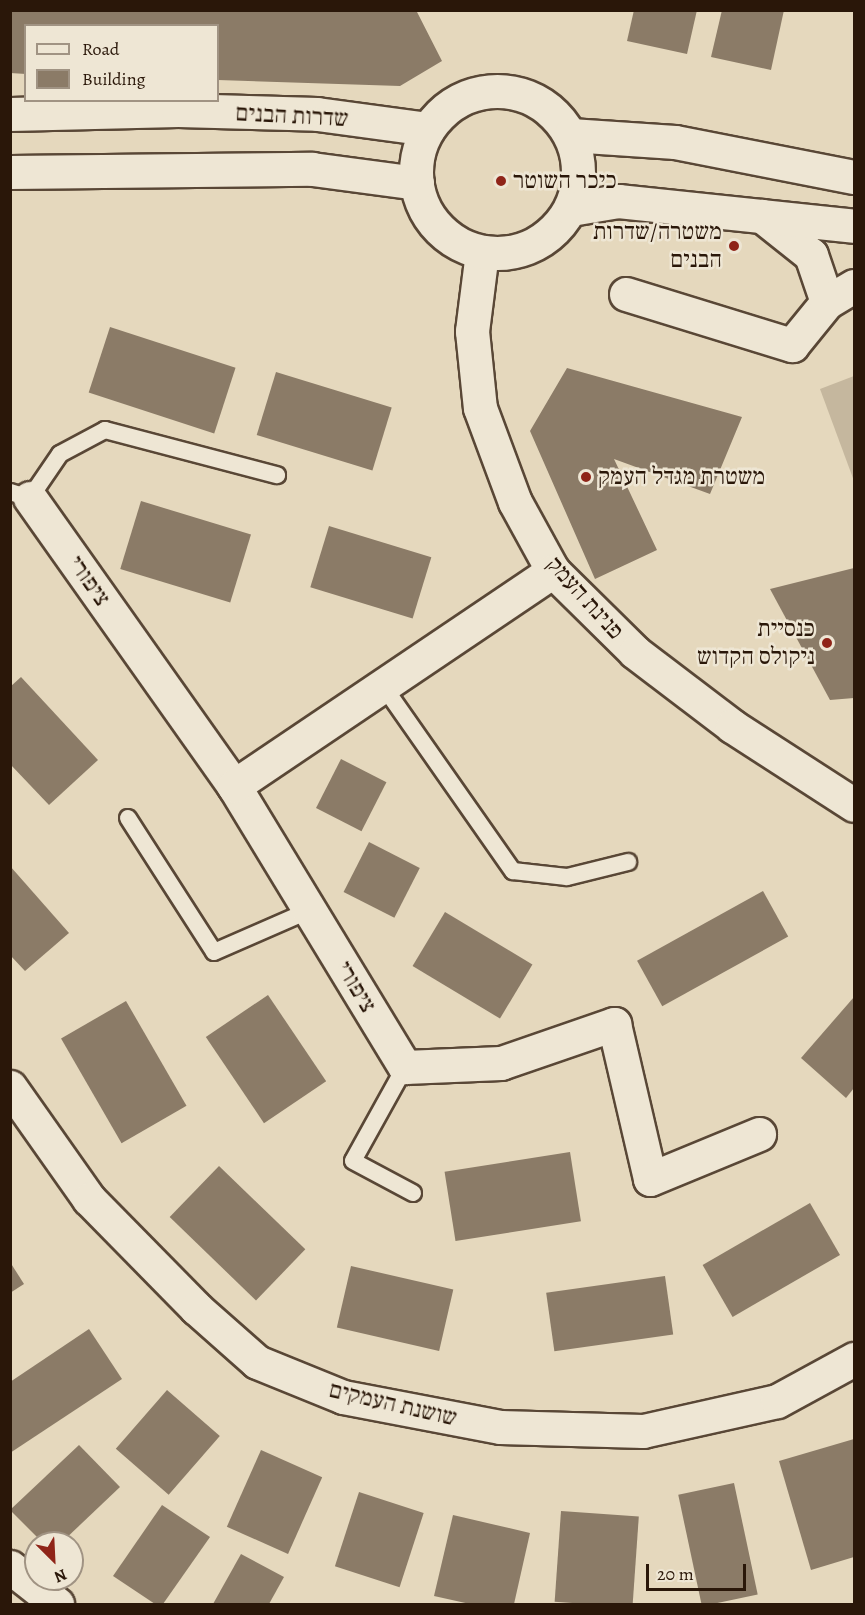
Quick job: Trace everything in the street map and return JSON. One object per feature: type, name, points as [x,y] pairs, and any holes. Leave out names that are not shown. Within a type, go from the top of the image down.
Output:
[{"type":"street","points":[[488,92],[513,92],[536,100],[556,115],[570,135],[578,159],[578,184],[571,208],[555,230],[534,245],[509,252],[482,252],[446,236],[427,212],[417,183],[418,155],[428,129],[463,98],[488,92]]},
{"type":"street","name":"שדרות הבנים","points":[[10,114],[317,114],[428,129]]},
{"type":"street","points":[[570,135],[675,142],[855,177]]},
{"type":"street","points":[[10,172],[312,169],[417,183]]},
{"type":"street","points":[[571,208],[618,201],[855,226]]},
{"type":"street","points":[[626,294],[792,345],[841,294],[811,255],[762,216]]},
{"type":"street","name":"פנינת העמק","points":[[482,252],[472,331],[480,408],[515,502],[553,571],[635,652],[732,726],[855,805]]},
{"type":"street","name":"ציפורי","points":[[20,495],[234,786],[405,1067]]},
{"type":"street","points":[[234,786],[553,571]]},
{"type":"street","points":[[405,1067],[501,1063],[614,1024],[650,1179],[759,1134]]},
{"type":"street","name":"שושנת העמקים","points":[[10,1087],[89,1199],[196,1308],[257,1362],[344,1397],[500,1427],[643,1431],[777,1401],[850,1373]]},
{"type":"street","points":[[10,1567],[57,1605]]},
{"type":"lane","points":[[20,495],[60,454],[105,430],[277,475]]},
{"type":"lane","points":[[384,687],[513,871],[567,877],[628,862]]},
{"type":"lane","points":[[128,818],[214,952],[310,910]]},
{"type":"lane","points":[[405,1067],[353,1161],[413,1192]]},
{"type":"shaded area","points":[[854,376],[854,481],[820,389]]},
{"type":"building","points":[[10,10],[416,10],[442,61],[400,86],[219,80],[219,24],[24,24],[24,74],[10,73]]},
{"type":"building","points":[[634,10],[697,10],[687,54],[627,41]]},
{"type":"building","points":[[722,10],[784,10],[771,70],[711,57]]},
{"type":"building","points":[[110,327],[236,368],[214,433],[89,393]]},
{"type":"building","name":"משטרת מגדל העמק","points":[[567,368],[742,417],[710,494],[614,459],[657,550],[595,579],[530,431]]},
{"type":"building","points":[[276,372],[392,407],[372,470],[257,435]]},
{"type":"building","points":[[141,501],[251,535],[230,603],[120,569]]},
{"type":"building","points":[[329,526],[431,557],[413,618],[310,587]]},
{"type":"building","name":"כנסיית ניקולס הקדוש","points":[[854,568],[854,698],[830,700],[770,589]]},
{"type":"building","points":[[21,677],[98,760],[49,805],[10,764],[10,687]]},
{"type":"building","points":[[341,759],[386,782],[361,831],[316,808]]},
{"type":"building","points":[[369,842],[420,868],[394,918],[344,892]]},
{"type":"building","points":[[10,866],[69,933],[25,971],[10,955]]},
{"type":"building","points":[[763,891],[788,936],[662,1006],[637,961]]},
{"type":"building","points":[[445,912],[532,965],[500,1019],[413,966]]},
{"type":"building","points":[[268,995],[326,1081],[264,1123],[206,1037]]},
{"type":"building","points":[[854,997],[854,1088],[846,1098],[801,1058]]},
{"type":"building","points":[[126,1001],[186,1106],[122,1143],[61,1038]]},
{"type":"building","points":[[570,1152],[581,1221],[456,1241],[445,1172]]},
{"type":"building","points":[[219,1166],[305,1249],[256,1300],[170,1217]]},
{"type":"building","points":[[810,1203],[840,1255],[733,1317],[703,1265]]},
{"type":"building","points":[[10,1262],[24,1284],[10,1293]]},
{"type":"building","points":[[351,1266],[453,1290],[439,1351],[337,1327]]},
{"type":"building","points":[[665,1276],[673,1334],[554,1351],[546,1293]]},
{"type":"building","points":[[89,1329],[122,1379],[10,1453],[10,1382]]},
{"type":"building","points":[[167,1390],[220,1436],[169,1495],[116,1449]]},
{"type":"building","points":[[854,1439],[854,1557],[811,1570],[779,1461]]},
{"type":"building","points":[[79,1445],[120,1487],[74,1531],[31,1531],[10,1510]]},
{"type":"building","points":[[261,1450],[322,1477],[288,1554],[227,1527]]},
{"type":"building","points":[[734,1483],[758,1595],[713,1604],[701,1604],[678,1495]]},
{"type":"building","points":[[359,1492],[424,1513],[400,1587],[335,1566]]},
{"type":"building","points":[[162,1505],[210,1537],[163,1604],[155,1604],[113,1576]]},
{"type":"building","points":[[561,1511],[639,1516],[633,1604],[555,1602]]},
{"type":"building","points":[[453,1515],[530,1533],[514,1604],[470,1604],[434,1596]]},
{"type":"building","points":[[241,1554],[284,1577],[269,1604],[213,1604]]},
{"type":"place","name":"כיכר השוטר","points":[[501,181]]},
{"type":"place","name":"משטרה/שדרות הבנים","points":[[734,246]]},
{"type":"place","name":"משטרת מגדל העמק","points":[[586,477]]},
{"type":"place","name":"כנסיית ניקולס הקדוש","points":[[827,643]]}]
